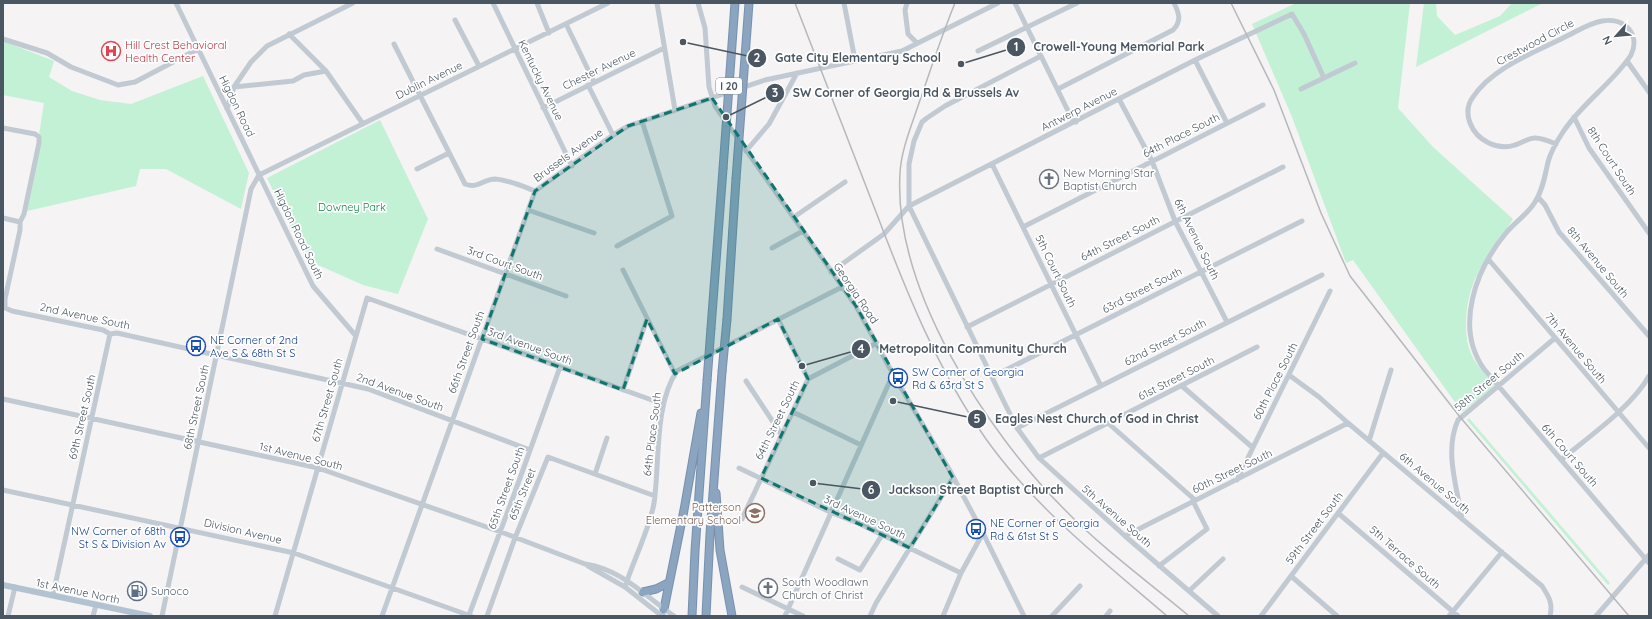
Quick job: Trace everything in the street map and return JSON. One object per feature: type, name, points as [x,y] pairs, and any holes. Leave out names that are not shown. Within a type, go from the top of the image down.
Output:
[{"type":"highway","name":"I 20","points":[[692,616],[707,384],[735,3]]},
{"type":"highway","name":"I 20","points":[[706,613],[715,459],[727,319],[749,3]]},
{"type":"highway","points":[[663,614],[707,384]]},
{"type":"highway","points":[[715,459],[720,550],[732,616]]},
{"type":"highway","points":[[643,592],[668,584]]},
{"type":"main road","name":"1st Avenue North","points":[[3,585],[150,616]]},
{"type":"street","name":"Higdon Road","points":[[176,3],[259,175]]},
{"type":"street","points":[[227,109],[234,87],[251,62],[267,46],[353,3]]},
{"type":"street","name":"Kentucky Avenue","points":[[493,3],[572,166]]},
{"type":"street","points":[[537,3],[549,33]]},
{"type":"street","name":"Dublin Avenue","points":[[259,175],[478,66],[549,33],[606,3]]},
{"type":"street","points":[[657,3],[675,110]]},
{"type":"street","name":"Georgia Road","points":[[698,3],[704,28],[712,98],[715,106],[856,306],[983,532],[1024,616]]},
{"type":"street","points":[[844,3],[855,60]]},
{"type":"street","points":[[907,3],[905,10],[908,34],[917,43]]},
{"type":"street","points":[[617,246],[672,216],[642,121],[765,80],[902,51],[998,3]]},
{"type":"street","points":[[1015,3],[1072,119],[1076,122]]},
{"type":"street","points":[[978,51],[1076,3]]},
{"type":"street","points":[[1058,89],[1173,30],[1178,23],[1179,17],[1174,3]]},
{"type":"street","name":"Antwerp Avenue","points":[[831,272],[884,234],[909,206],[1195,60],[1292,14],[1304,34],[1324,78]]},
{"type":"street","points":[[455,20],[478,66]]},
{"type":"street","name":"Crestwood Circle","points":[[1556,144],[1537,138],[1507,146],[1489,143],[1481,138],[1471,125],[1468,110],[1471,99],[1484,84],[1503,70],[1598,22],[1616,20],[1629,28],[1634,44],[1627,61]]},
{"type":"street","points":[[566,24],[594,82]]},
{"type":"street","points":[[289,34],[326,71],[363,124]]},
{"type":"street","points":[[3,39],[47,53],[71,67],[118,85],[135,82],[198,48]]},
{"type":"street","points":[[394,44],[465,184],[473,187],[493,179],[509,181],[535,191]]},
{"type":"street","name":"Chester Avenue","points":[[543,108],[664,48]]},
{"type":"street","points":[[909,206],[909,164],[914,141],[922,122],[945,106],[1041,56]]},
{"type":"street","points":[[1195,60],[1227,123]]},
{"type":"street","points":[[1489,260],[1503,237],[1532,207],[1538,197],[1549,160],[1556,144],[1574,117],[1627,61],[1649,92]]},
{"type":"street","points":[[1301,89],[1355,62]]},
{"type":"street","points":[[234,87],[293,81],[304,75],[326,71]]},
{"type":"street","points":[[746,151],[769,124],[797,73]]},
{"type":"street","points":[[588,85],[613,135]]},
{"type":"street","name":"6th Avenue South","points":[[1119,100],[1152,160],[1175,221],[1227,322]]},
{"type":"street","name":"64th Place South","points":[[1023,227],[1152,160],[1263,105]]},
{"type":"street","name":"8th Court South","points":[[1574,117],[1589,148],[1649,233]]},
{"type":"street","name":"Brussels Avenue","points":[[535,191],[572,166],[613,135],[642,121]]},
{"type":"street","points":[[3,128],[39,137],[24,214],[20,222],[20,230],[4,307]]},
{"type":"street","points":[[417,169],[449,153]]},
{"type":"street","name":"5th Court South","points":[[992,164],[1101,386]]},
{"type":"street","name":"64th Street South","points":[[967,327],[1283,167]]},
{"type":"street","name":"Higdon Road South","points":[[259,175],[313,286],[356,336]]},
{"type":"street","name":"68th Street South","points":[[162,616],[251,189],[259,175]]},
{"type":"street","points":[[794,216],[845,182]]},
{"type":"street","name":"66th Street South","points":[[382,616],[535,191]]},
{"type":"street","name":"8th Avenue South","points":[[1538,197],[1545,205],[1559,232],[1649,336]]},
{"type":"street","name":"5th Avenue South","points":[[909,206],[1017,428],[1039,458],[1125,536],[1218,616]]},
{"type":"street","points":[[528,210],[594,233]]},
{"type":"street","points":[[3,218],[20,222]]},
{"type":"street","name":"63rd Street South","points":[[992,377],[1302,221]]},
{"type":"street","points":[[772,248],[803,231]]},
{"type":"street","name":"3rd Court South","points":[[437,249],[566,296]]},
{"type":"street","name":"7th Avenue South","points":[[1489,260],[1649,448]]},
{"type":"street","name":"6th Court South","points":[[1489,260],[1477,284],[1469,318],[1470,338],[1477,358],[1498,386],[1561,460],[1647,557],[1649,564]]},
{"type":"street","points":[[623,270],[675,374]]},
{"type":"street","name":"62nd Street South","points":[[1017,428],[1322,275]]},
{"type":"street","name":"64th Place South","points":[[625,587],[648,522],[655,496],[663,404],[668,386],[675,374],[683,367],[842,287]]},
{"type":"street","name":"60th Place South","points":[[1237,480],[1330,291]]},
{"type":"street","name":"67th Street South","points":[[275,616],[367,298]]},
{"type":"street","name":"3rd Avenue South","points":[[367,298],[663,404]]},
{"type":"street","name":"2nd Avenue South","points":[[4,307],[12,311],[103,330],[110,334],[117,333],[217,354],[368,389],[530,450]]},
{"type":"street","points":[[623,390],[648,319]]},
{"type":"street","points":[[778,319],[808,379]]},
{"type":"street","name":"69th Street South","points":[[53,596],[110,334]]},
{"type":"street","name":"58th Street South","points":[[1462,519],[1451,447],[1453,431],[1460,417],[1555,338]]},
{"type":"street","name":"64th Street South","points":[[742,519],[808,379],[877,343]]},
{"type":"street","name":"61st Street South","points":[[1039,458],[1257,347]]},
{"type":"street","name":"65th Street South","points":[[470,615],[560,367]]},
{"type":"street","points":[[1369,441],[1391,370]]},
{"type":"street","points":[[784,616],[893,374]]},
{"type":"street","name":"6th Avenue South","points":[[1289,375],[1319,397],[1348,424],[1542,586],[1550,598],[1552,605],[1550,616]]},
{"type":"street","points":[[1561,460],[1635,396],[1649,376]]},
{"type":"street","points":[[746,380],[781,434]]},
{"type":"street","points":[[1182,386],[1252,447]]},
{"type":"street","name":"1st Avenue South","points":[[3,399],[318,468],[501,532],[585,564],[625,587],[663,614],[674,616]]},
{"type":"street","points":[[793,412],[861,445]]},
{"type":"street","points":[[1108,423],[1194,500],[1207,529],[1159,566]]},
{"type":"street","name":"60th Street South","points":[[1125,536],[1194,500],[1348,424]]},
{"type":"street","points":[[607,438],[595,474],[655,496]]},
{"type":"street","name":"59th Street South","points":[[1261,616],[1383,453]]},
{"type":"street","name":"65th Street","points":[[487,616],[515,538],[548,457],[595,474]]},
{"type":"street","name":"3rd Avenue South","points":[[739,468],[961,573]]},
{"type":"street","points":[[870,616],[876,603],[953,478]]},
{"type":"street","name":"Division Avenue","points":[[3,490],[294,553],[470,615]]},
{"type":"street","name":"5th Terrace South","points":[[1338,513],[1451,614],[1458,616]]},
{"type":"street","points":[[943,616],[961,573],[983,532]]},
{"type":"street","points":[[838,559],[860,570],[882,535]]},
{"type":"street","points":[[1451,614],[1502,552]]},
{"type":"street","points":[[1596,616],[1647,557]]},
{"type":"street","points":[[1189,591],[1223,558]]},
{"type":"street","name":"1st Avenue South","points":[[585,564],[598,566],[627,580],[643,592],[663,614]]},
{"type":"street","points":[[1291,576],[1337,616]]},
{"type":"street","points":[[1052,616],[1080,586]]},
{"type":"street","points":[[8,616],[14,587]]},
{"type":"street","points":[[742,587],[803,616]]},
{"type":"street","points":[[93,616],[96,604]]},
{"type":"street","points":[[1106,616],[1110,611]]},
{"type":"highlighted area","points":[[712,98],[856,306],[953,478],[910,548],[761,478],[808,379],[778,319],[675,374],[647,319],[623,390],[482,339],[535,191],[628,126]]},
{"type":"green space","points":[[1296,3],[1410,3],[1398,108],[1433,147],[1513,219],[1479,271],[1472,287],[1467,306],[1466,326],[1468,345],[1471,354],[1479,367],[1495,386],[1462,412],[1353,260],[1346,263],[1292,117],[1252,24]]},
{"type":"green space","points":[[1424,3],[1436,3],[1437,16],[1455,35],[1500,16],[1512,3],[1543,3],[1416,67]]},
{"type":"green space","points":[[3,41],[54,61],[49,77],[72,91],[100,100],[131,104],[203,76],[249,173],[241,209],[166,169],[140,169],[136,186],[27,211],[44,103],[3,95]]},
{"type":"green space","name":"Downey Park","points":[[380,120],[428,219],[398,294],[363,285],[307,260],[267,178]]},
{"type":"green space","points":[[1469,418],[1610,583],[1608,585],[1467,420]]},
{"type":"railway","points":[[795,3],[887,242],[911,300],[952,385],[968,412],[1005,464],[1048,511],[1071,533],[1167,616]]},
{"type":"railway","points":[[955,3],[909,131],[902,156],[900,173],[902,217],[912,263],[928,309],[950,355],[976,399],[1004,440],[1034,477],[1064,509],[1094,537],[1189,616]]},
{"type":"railway","points":[[1231,3],[1274,90],[1321,213],[1350,276],[1460,417],[1629,616]]},
{"type":"place","name":"Gate City Elementary School","points":[[683,42]]},
{"type":"place","name":"Hill Crest Behavioral Health Center","points":[[111,51]]},
{"type":"place","name":"Crowell-Young Memorial Park","points":[[961,64]]},
{"type":"place","name":"SW Corner of Georgia Rd & Brussels Av","points":[[726,117]]},
{"type":"place","name":"New Morning Star Baptist Church","points":[[1049,179]]},
{"type":"place","name":"NE Corner of 2nd Ave S & 68th St S","points":[[196,346]]},
{"type":"place","name":"Metropolitan Community Church","points":[[802,366]]},
{"type":"place","name":"SW Corner of Georgia Rd & 63rd St S","points":[[898,378]]},
{"type":"place","name":"Eagles Nest Church of God in Christ","points":[[893,401]]},
{"type":"place","name":"Jackson Street Baptist Church","points":[[813,483]]},
{"type":"place","name":"Patterson Elementary School","points":[[755,513]]},
{"type":"place","name":"NE Corner of Georgia Rd & 61st St S","points":[[976,529]]},
{"type":"place","name":"NW Corner of 68th St S & Division Av","points":[[180,537]]},
{"type":"place","name":"South Woodlawn Church of Christ","points":[[768,588]]},
{"type":"place","name":"Sunoco","points":[[137,591]]}]
